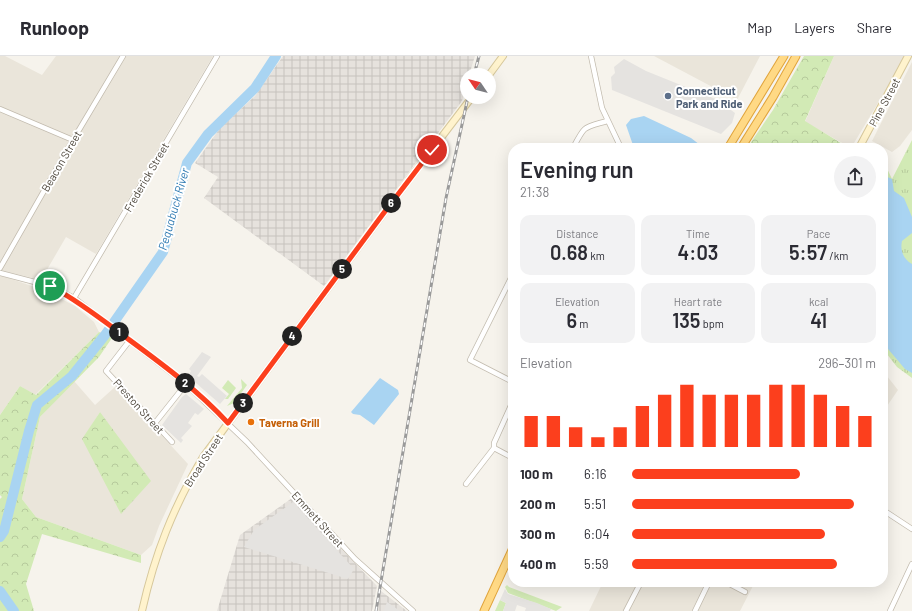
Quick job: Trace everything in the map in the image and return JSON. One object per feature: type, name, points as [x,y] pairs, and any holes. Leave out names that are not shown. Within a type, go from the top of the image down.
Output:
[{"type":"highway","points":[[731,143],[784,56]]},
{"type":"highway","points":[[744,143],[773,97],[796,56]]},
{"type":"highway","points":[[484,611],[508,559]]},
{"type":"main road","points":[[494,68],[503,56]]},
{"type":"main road","name":"Pine Street","points":[[861,143],[908,56]]},
{"type":"main road","name":"Broad Street","points":[[142,611],[149,581],[168,523],[181,494],[203,457],[383,214],[467,104]]},
{"type":"street","name":"Beacon Street","points":[[0,268],[72,140],[123,56]]},
{"type":"street","name":"Frederick Street","points":[[74,298],[217,56]]},
{"type":"street","points":[[591,56],[600,100],[607,121],[618,143]]},
{"type":"street","points":[[0,109],[72,140]]},
{"type":"street","points":[[576,143],[585,128],[589,125],[607,121]]},
{"type":"street","name":"Emmett Street","points":[[0,273],[50,286],[74,298],[186,384],[228,423],[355,559],[413,611]]},
{"type":"street","points":[[508,284],[470,360],[508,379]]},
{"type":"street","name":"Preston Street","points":[[130,340],[106,371],[172,442]]},
{"type":"street","points":[[155,423],[186,384]]},
{"type":"street","points":[[466,484],[494,448],[494,443],[508,412]]},
{"type":"street","points":[[494,448],[508,455]]},
{"type":"street","points":[[888,513],[912,528]]},
{"type":"street","points":[[890,611],[912,564]]},
{"type":"street","points":[[626,611],[638,587]]},
{"type":"street","points":[[695,611],[707,587]]},
{"type":"street","points":[[736,587],[745,592]]},
{"type":"shaded area","points":[[0,56],[5,56],[42,75],[56,56],[213,56],[96,254],[66,237],[41,280],[0,270]]},
{"type":"shaded area","points":[[283,56],[475,56],[471,68],[460,68],[460,104],[324,286],[204,198],[218,177],[195,163],[220,128],[255,96]]},
{"type":"shaded area","points":[[654,56],[760,56],[737,100]]},
{"type":"shaded area","points":[[834,56],[904,56],[890,83],[854,143],[842,143],[805,122]]},
{"type":"shaded area","name":"Connecticut Park and Ride","points":[[624,59],[646,71],[733,106],[731,110],[735,113],[732,123],[721,134],[612,90],[611,77],[615,73],[614,67]]},
{"type":"shaded area","points":[[912,62],[912,130],[900,146],[892,152],[888,150],[888,143],[876,143],[872,141]]},
{"type":"shaded area","points":[[0,275],[46,291],[75,306],[94,322],[99,332],[35,395],[20,386],[0,415]]},
{"type":"shaded area","points":[[202,352],[211,357],[197,376],[199,377],[202,374],[227,396],[220,404],[188,376],[191,371],[189,369]]},
{"type":"shaded area","points":[[888,377],[898,390],[888,405]]},
{"type":"shaded area","points":[[74,381],[95,405],[116,386],[188,464],[159,526],[152,545],[141,555],[36,517],[22,499],[40,417]],"holes":[[[100,412],[122,513],[83,439]]]},
{"type":"shaded area","points":[[186,394],[204,409],[198,415],[195,413],[188,423],[192,426],[181,438],[183,440],[181,443],[162,425],[182,397]]},
{"type":"shaded area","points":[[292,498],[377,586],[372,611],[217,611],[240,535]]},
{"type":"shaded area","points":[[293,502],[354,569],[348,579],[244,547],[254,530]]},
{"type":"shaded area","points":[[601,587],[752,587],[740,611],[589,611]]},
{"type":"shaded area","points":[[505,589],[508,594],[551,609],[550,611],[525,611],[526,608],[517,605],[515,611],[503,611],[506,603],[500,600]]},
{"type":"shaded area","points":[[381,591],[407,611],[377,611]]},
{"type":"shaded area","points":[[387,602],[400,611],[384,611]]},
{"type":"green space","points":[[804,56],[834,56],[805,121],[841,143],[750,143],[773,110]]},
{"type":"green space","points":[[912,140],[912,378],[897,367],[888,355],[888,171],[892,179]]},
{"type":"green space","points":[[99,332],[112,338],[99,357],[40,417],[22,499],[36,517],[141,555],[141,563],[42,534],[26,584],[34,611],[0,611],[0,499],[2,497],[0,495],[0,415],[20,386],[36,395]]},
{"type":"green space","points":[[241,379],[247,385],[234,403],[227,406],[242,388]]},
{"type":"green space","points":[[228,380],[236,388],[228,399],[225,399],[229,394],[222,388]]},
{"type":"green space","points":[[100,412],[151,481],[121,514],[82,439]]},
{"type":"green space","points":[[507,585],[508,587],[562,607],[556,611],[508,593],[505,587]]},
{"type":"green space","points":[[500,600],[506,603],[503,611],[495,611]]},
{"type":"water","points":[[644,116],[691,138],[698,143],[632,143],[626,125],[631,119]]},
{"type":"water","points":[[888,177],[892,179],[894,191],[904,198],[912,217],[912,233],[902,241],[901,248],[904,257],[912,264],[912,373],[905,369],[888,349]]},
{"type":"water","points":[[380,378],[398,390],[399,394],[374,425],[360,415],[353,414],[351,412]]},
{"type":"waterway","name":"Pequabuck River","points":[[0,537],[4,531],[37,405],[72,376],[105,335],[163,252],[187,163],[208,134],[255,88],[276,56]]},
{"type":"waterway","name":"Pequabuck River","points":[[0,591],[14,611]]},
{"type":"railway","points":[[476,68],[479,56]]},
{"type":"railway","points":[[376,611],[446,198],[466,104]]},
{"type":"place","name":"Connecticut Park and Ride","points":[[668,96]]},
{"type":"place","name":"Taverna Grill","points":[[251,422]]},
{"type":"route","points":[[50,286],[74,298],[130,340],[186,384],[228,423],[432,150]]}]
